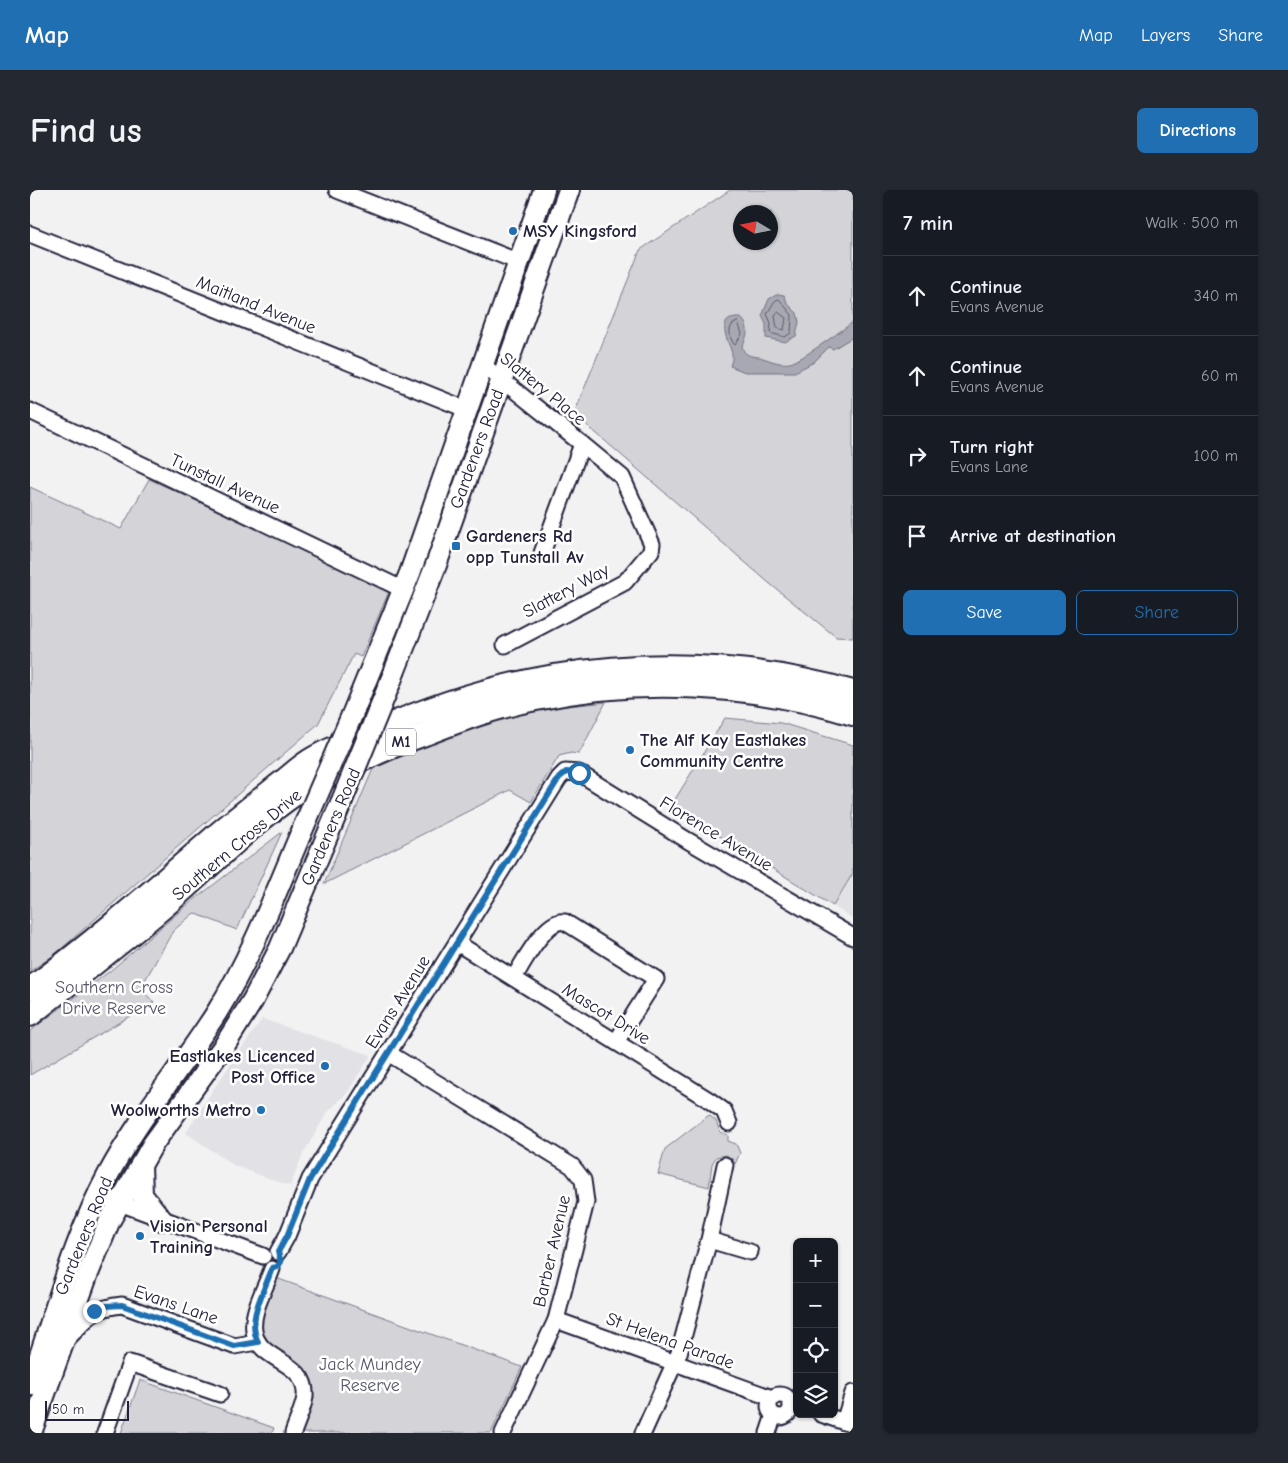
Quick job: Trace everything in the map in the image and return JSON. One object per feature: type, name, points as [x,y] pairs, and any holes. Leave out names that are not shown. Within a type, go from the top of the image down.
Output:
[{"type":"highway","name":"Southern Cross Drive","points":[[30,989],[77,955],[234,820],[315,758],[436,706],[529,680],[588,670],[653,665],[716,667],[770,673],[853,692]]},
{"type":"highway","name":"Southern Cross Drive","points":[[30,1015],[161,910],[217,858],[300,791],[385,748],[404,741],[479,714],[534,699],[637,686],[695,687],[772,694],[853,714]]},
{"type":"main road","name":"Gardeners Road","points":[[30,1384],[98,1195],[140,1124],[196,1044],[233,985],[247,958],[352,715],[404,590],[544,190]]},
{"type":"main road","name":"Gardeners Road","points":[[31,1433],[97,1249],[118,1204],[141,1164],[226,1043],[253,1000],[280,948],[390,683],[436,565],[569,190]]},
{"type":"main road","points":[[141,1164],[142,1195],[162,1220]]},
{"type":"street","points":[[337,190],[519,262]]},
{"type":"street","name":"Maitland Avenue","points":[[30,234],[468,410]]},
{"type":"street","name":"Slattery Place","points":[[484,365],[582,444],[542,553]]},
{"type":"street","name":"Tunstall Avenue","points":[[30,411],[404,590]]},
{"type":"street","name":"Slattery Way","points":[[506,645],[625,582],[651,551],[652,544],[622,477],[582,444]]},
{"type":"street","name":"Florence Avenue","points":[[559,778],[566,772],[579,773],[687,840],[853,938]]},
{"type":"street","name":"Evans Avenue","points":[[258,1342],[254,1330],[254,1322],[271,1259],[287,1236],[310,1179],[559,778]]},
{"type":"street","points":[[514,978],[531,950],[552,924],[558,921],[565,922],[656,979],[616,1042]]},
{"type":"street","name":"Mascot Drive","points":[[457,943],[709,1100],[724,1111],[728,1123]]},
{"type":"street","name":"Barber Avenue","points":[[388,1052],[572,1166],[579,1173],[585,1186],[586,1202],[556,1320],[503,1433]]},
{"type":"street","points":[[643,1433],[676,1362],[709,1240],[725,1166]]},
{"type":"street","points":[[98,1195],[118,1204],[271,1259]]},
{"type":"street","points":[[709,1240],[750,1252]]},
{"type":"street","name":"Evans Lane","points":[[64,1342],[94,1311],[105,1306],[122,1305],[234,1346],[258,1342]]},
{"type":"street","name":"St Helena Parade","points":[[556,1320],[772,1398]]},
{"type":"street","points":[[258,1342],[267,1352],[294,1368],[301,1378],[305,1395],[292,1433]]},
{"type":"street","points":[[105,1433],[130,1363],[220,1394]]},
{"type":"street","points":[[832,1418],[848,1424],[853,1393]]},
{"type":"street","points":[[768,1433],[774,1415],[769,1405],[772,1398],[778,1394],[785,1396],[793,1406]]},
{"type":"street","points":[[774,1415],[784,1416],[793,1409]]},
{"type":"shaded area","points":[[853,873],[853,919],[833,906]]},
{"type":"shaded area","points":[[262,1019],[371,1055],[347,1093],[327,1113],[303,1154],[290,1186],[235,1166],[186,1133],[212,1091]]},
{"type":"green space","points":[[730,190],[853,190],[853,638],[836,637],[769,583],[574,414],[640,250]]},
{"type":"green space","points":[[149,479],[390,589],[361,657],[354,654],[318,724],[53,956],[30,971],[30,487],[121,529]]},
{"type":"green space","points":[[606,702],[579,754],[571,753],[559,756],[531,802],[510,790],[324,884],[373,769],[432,743],[493,721],[543,709]]},
{"type":"green space","points":[[725,718],[781,723],[853,745],[853,873],[833,906],[671,806]]},
{"type":"green space","name":"Southern Cross Drive Reserve","points":[[282,832],[237,930],[194,913],[173,931],[140,989],[154,1002],[30,1075],[30,1031],[110,971],[186,906]]},
{"type":"green space","points":[[709,1115],[716,1121],[720,1132],[728,1135],[728,1141],[736,1144],[740,1153],[735,1164],[727,1155],[716,1157],[712,1164],[709,1187],[658,1174],[665,1149]]},
{"type":"green space","name":"Jack Mundey Reserve","points":[[276,1278],[522,1367],[491,1433],[300,1433],[312,1402],[313,1384],[307,1374],[298,1366],[267,1344],[261,1334],[261,1316]]},
{"type":"green space","points":[[140,1380],[274,1428],[272,1433],[121,1433]]},
{"type":"water","points":[[778,294],[784,295],[788,304],[797,313],[799,322],[796,336],[785,342],[766,338],[766,324],[762,316],[769,299]]},
{"type":"water","points":[[741,318],[747,328],[746,339],[742,346],[744,352],[773,362],[790,363],[803,357],[853,322],[853,337],[833,349],[829,347],[814,362],[795,372],[745,372],[730,366],[732,354],[725,331],[727,321]]},
{"type":"place","name":"MSY Kingsford","points":[[513,231]]},
{"type":"place","name":"Gardeners Rd opp Tunstall Av","points":[[456,546]]},
{"type":"place","name":"The Alf Kay Eastlakes Community Centre","points":[[630,750]]},
{"type":"place","name":"Eastlakes Licenced Post Office","points":[[325,1066]]},
{"type":"place","name":"Woolworths Metro","points":[[261,1110]]},
{"type":"place","name":"Vision Personal Training","points":[[140,1236]]},
{"type":"route","points":[[94,1311],[105,1306],[122,1305],[234,1346],[258,1342],[254,1330],[254,1322],[258,1306],[272,1268],[277,1267],[281,1262],[281,1256],[278,1252],[287,1236],[310,1179],[559,778],[566,772],[579,773]]}]
